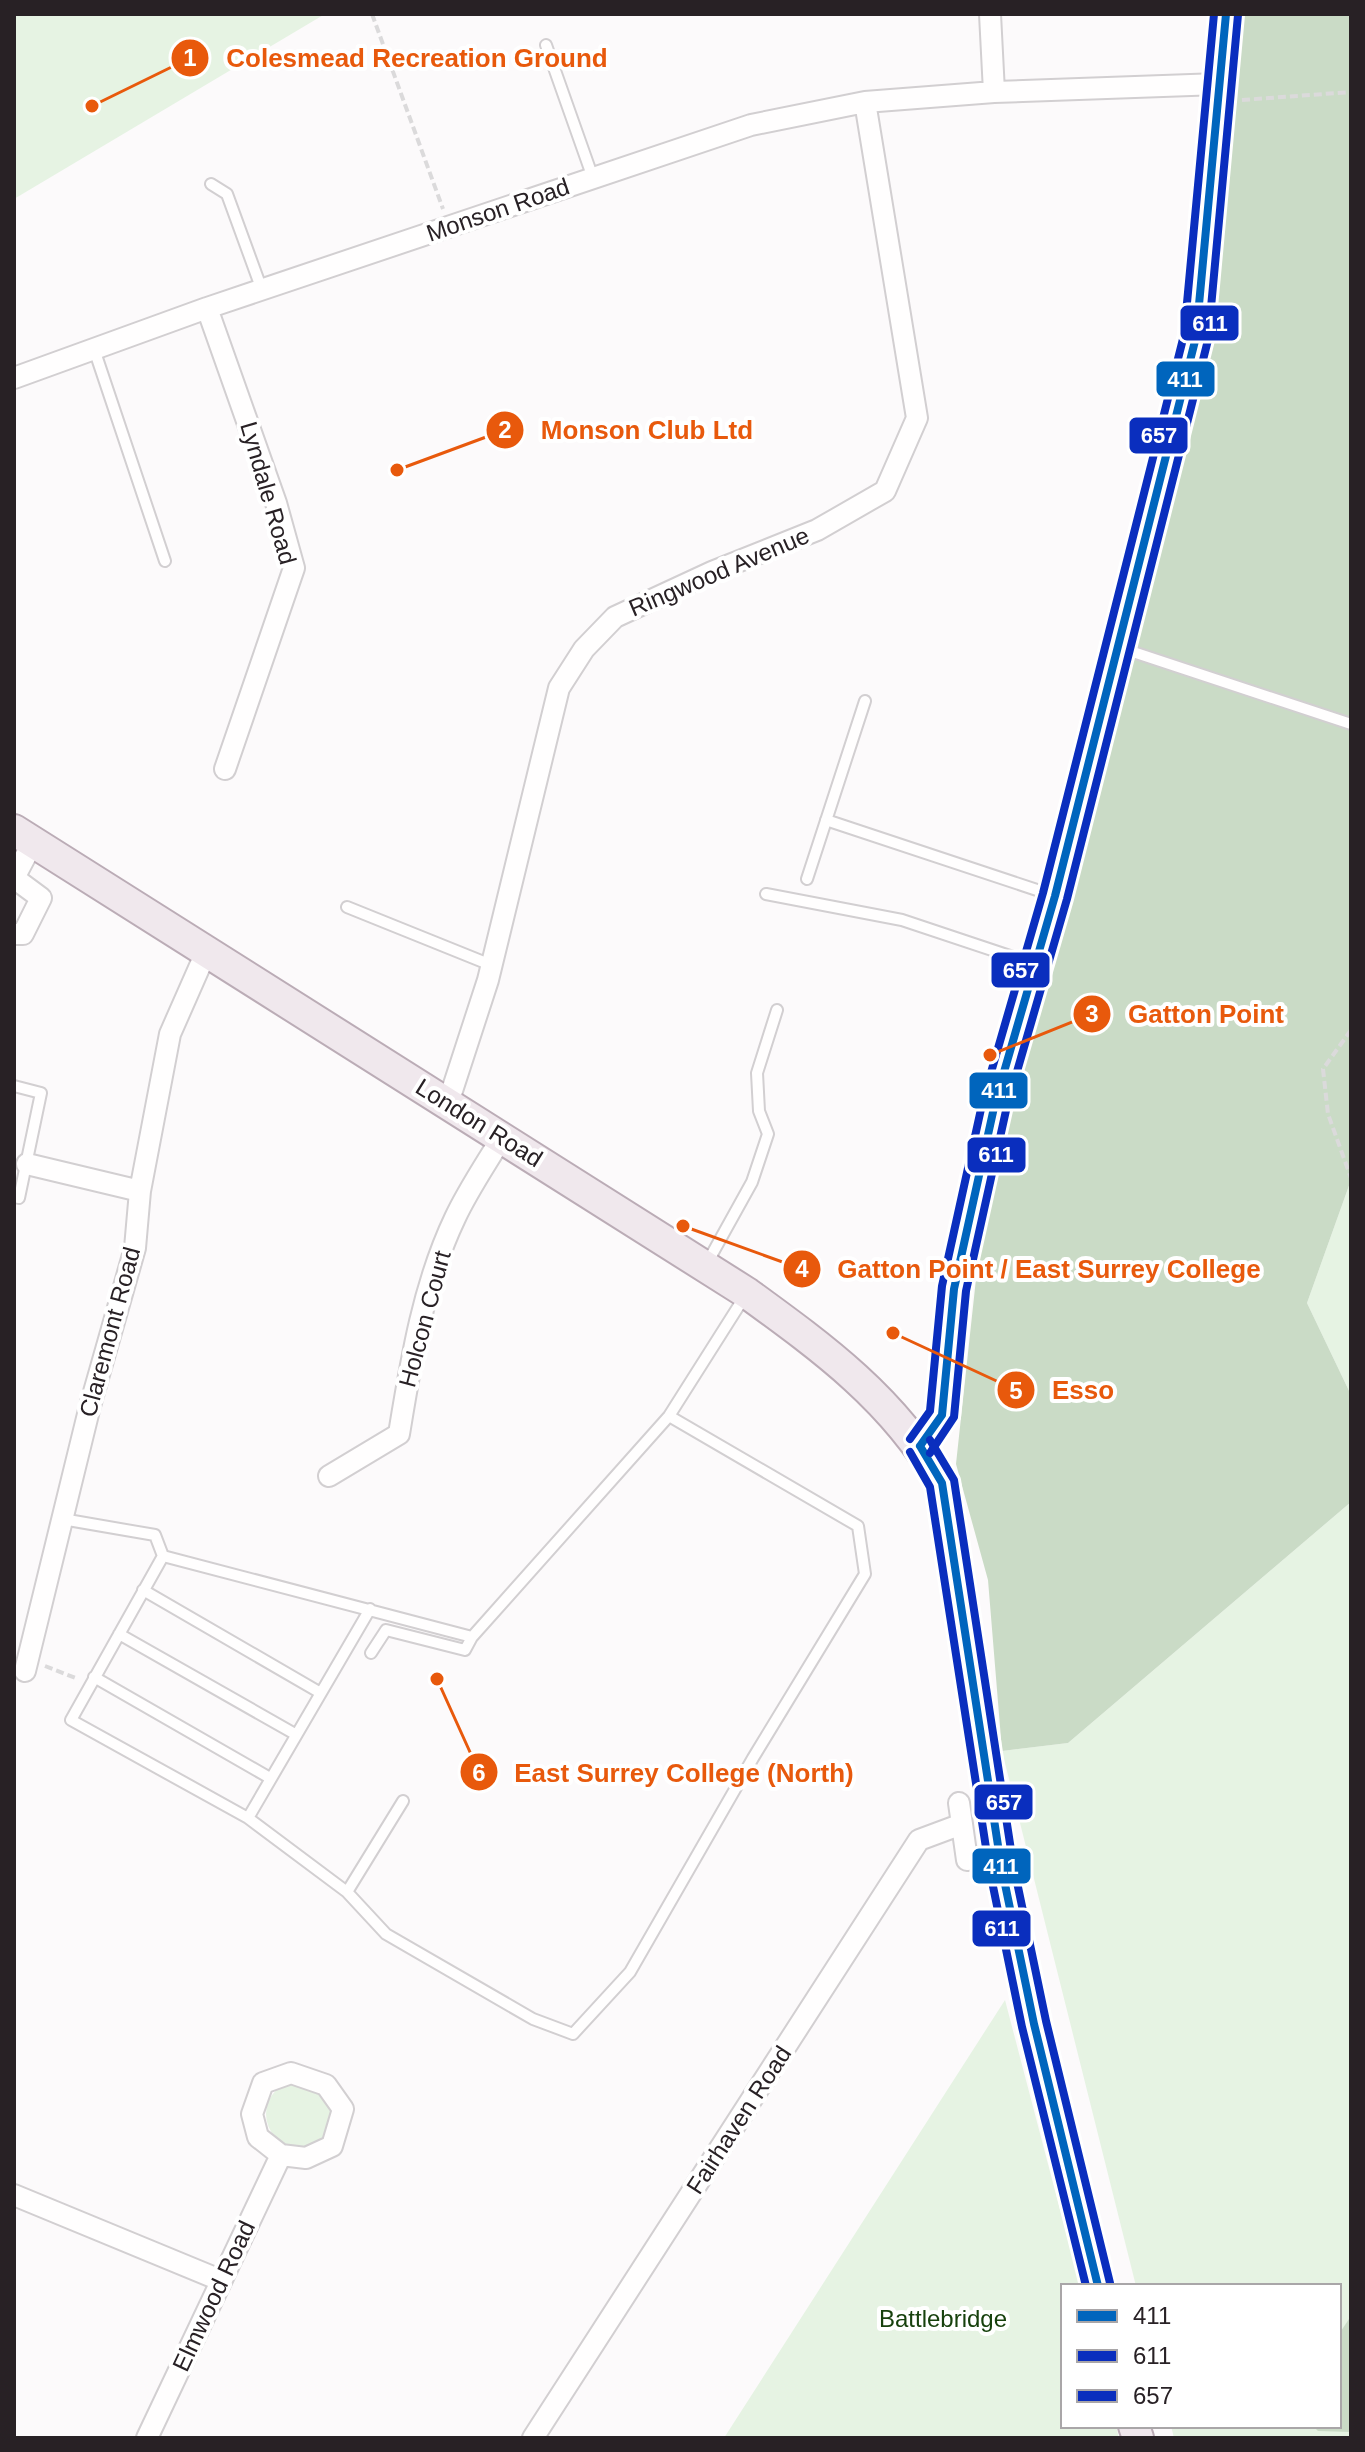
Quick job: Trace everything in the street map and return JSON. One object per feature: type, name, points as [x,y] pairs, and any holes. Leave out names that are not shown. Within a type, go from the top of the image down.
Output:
[{"type":"main road","points":[[920,1446],[942,1415],[954,1289],[995,1103],[1055,896],[1196,337],[1226,93],[1226,14]]},
{"type":"main road","name":"London Road","points":[[23,836],[747,1293],[845,1368],[887,1405],[920,1446],[942,1483],[1001,1865],[1034,2024],[1098,2284]]},
{"type":"street","points":[[990,14],[994,92]]},
{"type":"street","name":"Monson Road","points":[[14,378],[207,308],[751,125],[865,102],[994,92],[1226,93]]},
{"type":"street","name":"Ringwood Avenue","points":[[448,1103],[491,965],[559,688],[597,632],[615,617],[712,572],[817,530],[885,491],[917,418],[865,102]]},
{"type":"street","name":"Lyndale Road","points":[[207,308],[276,503],[294,568],[225,769]]},
{"type":"street","points":[[14,934],[23,934],[41,898],[14,878],[23,836]]},
{"type":"street","name":"Claremont Road","points":[[22,1667],[135,1248],[140,1191],[170,1034],[207,950]]},
{"type":"street","name":"Holcon Court","points":[[329,1476],[399,1434],[413,1353],[433,1272],[455,1218],[502,1137]]},
{"type":"street","points":[[27,1164],[140,1191]]},
{"type":"street","points":[[959,1803],[967,1860]]},
{"type":"street","name":"Fairhaven Road","points":[[533,2438],[919,1840],[962,1824]]},
{"type":"street","points":[[291,2073],[326,2085],[343,2109],[332,2146],[306,2158],[281,2155],[258,2137],[252,2114],[263,2083],[291,2073]]},
{"type":"street","name":"Elmwood Road","points":[[147,2438],[281,2155]]},
{"type":"street","points":[[14,2195],[220,2280]]},
{"type":"lane","points":[[546,45],[593,178]]},
{"type":"lane","points":[[211,184],[227,194],[262,290]]},
{"type":"lane","points":[[94,349],[165,561]]},
{"type":"lane","points":[[1119,648],[1351,724]]},
{"type":"lane","points":[[807,879],[865,701]]},
{"type":"lane","points":[[826,820],[1055,896]]},
{"type":"lane","points":[[766,894],[902,920],[1035,964]]},
{"type":"lane","points":[[347,907],[491,965]]},
{"type":"lane","points":[[705,1267],[752,1182],[768,1134],[759,1111],[757,1073],[777,1010]]},
{"type":"lane","points":[[14,1086],[41,1093],[19,1198],[14,1197]]},
{"type":"lane","points":[[371,1653],[386,1630],[465,1650],[472,1637],[669,1416],[747,1293]]},
{"type":"lane","points":[[163,1556],[71,1720],[248,1818],[347,1892],[386,1934],[533,2019],[573,2034],[630,1972],[745,1771],[865,1574],[858,1526],[669,1416]]},
{"type":"lane","points":[[61,1519],[155,1535],[163,1556]]},
{"type":"lane","points":[[163,1556],[472,1637]]},
{"type":"lane","points":[[143,1590],[319,1692]]},
{"type":"lane","points":[[248,1818],[370,1609]]},
{"type":"lane","points":[[119,1634],[295,1734]]},
{"type":"lane","points":[[92,1681],[270,1778]]},
{"type":"lane","points":[[347,1892],[403,1801]]},
{"type":"path","points":[[372,14],[449,226]]},
{"type":"path","points":[[1226,93],[1351,92]]},
{"type":"path","points":[[1351,1030],[1323,1069],[1328,1114],[1351,1178]]},
{"type":"path","points":[[22,1667],[92,1681]]},
{"type":"green space","points":[[14,14],[325,14],[14,199]]},
{"type":"green space","points":[[1226,14],[1351,14],[1351,1180],[1307,1303],[1351,1395],[1351,1502],[1068,1743],[1002,1751],[988,1580],[956,1464],[995,1103],[1196,337]]},
{"type":"green space","points":[[1351,1180],[1351,1395],[1307,1303]]},
{"type":"green space","points":[[1351,1502],[1351,2438],[1174,2438],[1172,2428],[1341,2428],[1341,2284],[1135,2284],[1002,1751],[1068,1743]]},
{"type":"green space","name":"Battlebridge","points":[[1005,2000],[1079,2284],[1061,2284],[1061,2428],[1116,2428],[1119,2438],[724,2438]]},
{"type":"green space","points":[[299,2081],[312,2084],[322,2091],[329,2101],[332,2114],[329,2127],[322,2137],[312,2144],[299,2147],[286,2144],[276,2137],[269,2127],[266,2114],[269,2101],[276,2091],[286,2084]]},
{"type":"green space","points":[[1351,2316],[1351,2432],[1318,2431],[1315,2428],[1341,2428],[1341,2331]]},
{"type":"transit line","name":"657","points":[[910,1439],[930,1411],[942,1286],[983,1100],[1043,893],[1184,335],[1214,14]]},
{"type":"transit line","name":"411","points":[[920,1446],[942,1415],[954,1289],[995,1103],[1055,896],[1196,337],[1226,14]]},
{"type":"transit line","name":"611","points":[[930,1453],[954,1417],[966,1291],[1007,1106],[1067,899],[1208,340],[1238,15]]},
{"type":"transit line","name":"657","points":[[930,1440],[954,1480],[1013,1863],[1046,2021],[1110,2283]]},
{"type":"transit line","name":"411","points":[[920,1446],[942,1483],[1001,1865],[1034,2024],[1098,2284]]},
{"type":"transit line","name":"611","points":[[910,1452],[930,1487],[989,1867],[1022,2027],[1086,2284]]},
{"type":"place","name":"Colesmead Recreation Ground","points":[[92,106]]},
{"type":"place","name":"Monson Club Ltd","points":[[397,470]]},
{"type":"place","name":"Gatton Point","points":[[990,1055]]},
{"type":"place","name":"Gatton Point / East Surrey College","points":[[683,1226]]},
{"type":"place","name":"Esso","points":[[893,1333]]},
{"type":"place","name":"East Surrey College (North)","points":[[437,1679]]}]
